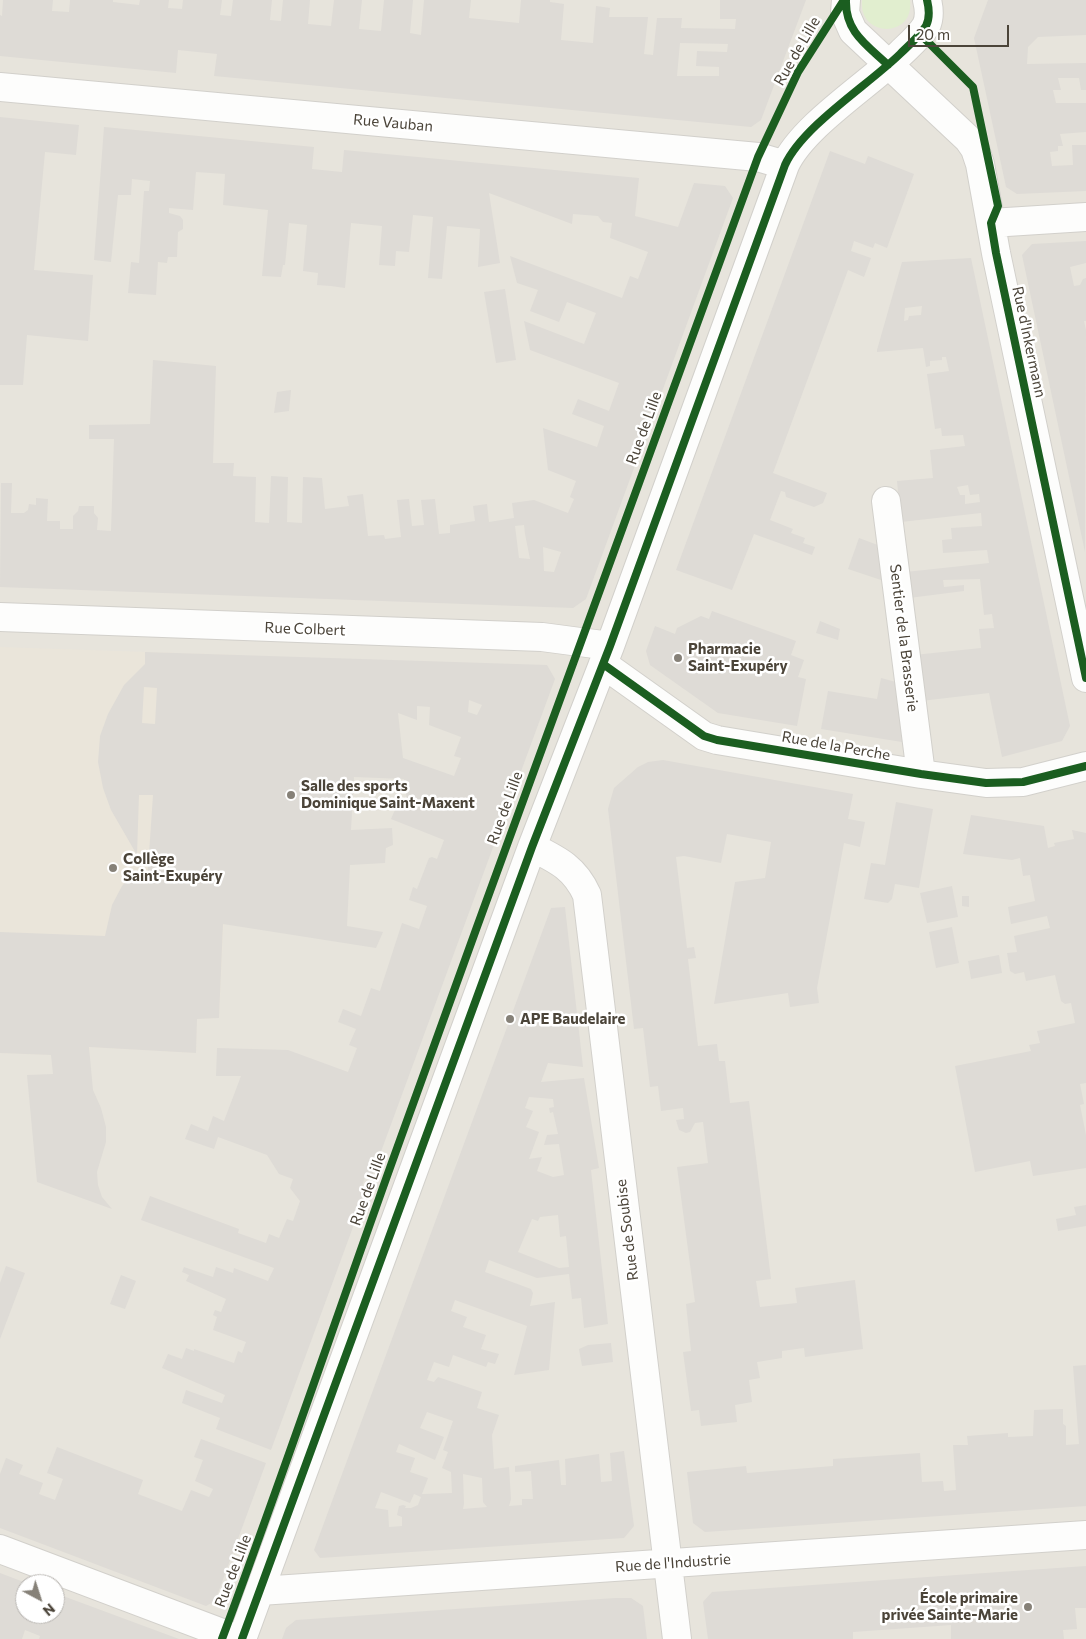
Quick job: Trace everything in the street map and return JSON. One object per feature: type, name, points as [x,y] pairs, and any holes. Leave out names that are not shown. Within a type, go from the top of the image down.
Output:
[{"type":"street","points":[[846,0],[846,13],[853,32],[888,65]]},
{"type":"street","points":[[242,1639],[532,847],[606,655],[785,165],[799,141],[888,65],[926,25],[929,14],[928,0]]},
{"type":"street","name":"Rue d'Inkermann","points":[[888,65],[972,144],[980,164],[1086,678]]},
{"type":"street","name":"Rue Vauban","points":[[0,87],[758,158],[785,165]]},
{"type":"street","points":[[991,223],[1086,217]]},
{"type":"street","name":"Sentier de la Brasserie","points":[[886,501],[921,774]]},
{"type":"street","name":"Rue Colbert","points":[[0,617],[542,638],[606,655]]},
{"type":"street","name":"Rue de la Perche","points":[[606,655],[704,736],[921,774],[1010,784],[1038,780],[1086,766]]},
{"type":"street","name":"Rue de Soubise","points":[[532,847],[570,869],[580,879],[587,894],[677,1639]]},
{"type":"street","name":"Rue de l'Industrie","points":[[260,1591],[1086,1535]]},
{"type":"street","points":[[0,1549],[238,1639]]},
{"type":"shaded area","points":[[0,0],[1086,0],[1086,1639],[0,1639]]},
{"type":"shaded area","name":"Collège Saint-Exupéry","points":[[0,647],[237,655],[219,1018],[197,1019],[196,1053],[90,1047],[89,1057],[0,1053]]},
{"type":"green space","points":[[862,0],[910,0],[909,13],[904,22],[896,27],[886,29],[877,27],[869,22],[863,13]]},
{"type":"building","points":[[3,0],[53,0],[52,11],[69,12],[70,0],[113,0],[113,2],[139,5],[140,0],[169,0],[168,8],[182,9],[183,0],[222,0],[220,15],[231,16],[233,0],[272,0],[270,20],[281,21],[283,0],[310,0],[308,24],[331,26],[334,0],[362,0],[359,29],[381,31],[384,0],[413,0],[410,33],[421,35],[424,0],[471,0],[469,18],[519,23],[521,0],[550,0],[550,2],[564,4],[561,40],[593,43],[596,6],[610,8],[609,17],[648,17],[644,54],[653,55],[657,18],[682,18],[681,28],[735,29],[736,19],[720,19],[720,0],[806,0],[761,120],[751,127],[214,76],[217,54],[178,50],[176,73],[0,56],[0,15],[2,16]],"holes":[[[680,43],[728,44],[727,52],[697,51],[696,66],[719,67],[719,76],[677,76]]]},
{"type":"building","points":[[988,0],[1086,0],[1086,35],[1038,37],[1028,47],[1027,64],[1086,63],[1086,90],[1081,90],[1079,78],[1058,78],[1061,90],[1053,90],[1056,103],[1086,103],[1086,132],[1060,134],[1063,146],[1058,146],[1058,151],[1050,152],[1052,166],[1073,165],[1072,145],[1086,145],[1086,191],[1017,194],[1006,187],[974,38]]},
{"type":"building","points":[[0,117],[79,125],[76,155],[45,152],[34,270],[93,275],[88,341],[27,335],[23,385],[0,385]]},
{"type":"building","points":[[104,127],[314,147],[312,169],[342,172],[344,150],[639,178],[635,216],[678,227],[694,183],[725,186],[733,198],[586,599],[573,608],[0,587],[1,483],[12,483],[11,513],[24,513],[28,510],[29,504],[36,505],[36,498],[48,499],[47,521],[60,521],[60,529],[73,529],[73,516],[78,511],[79,506],[94,506],[94,513],[98,518],[97,530],[111,531],[114,439],[89,439],[89,425],[150,424],[153,360],[216,366],[213,463],[234,463],[233,476],[256,477],[255,522],[269,523],[271,476],[288,477],[287,522],[302,523],[303,477],[322,478],[325,509],[349,506],[347,496],[363,494],[368,536],[384,535],[385,539],[401,537],[397,500],[409,499],[412,526],[424,525],[421,500],[435,499],[439,534],[450,533],[450,525],[475,521],[473,506],[487,504],[489,522],[514,518],[512,503],[534,500],[568,513],[574,499],[570,497],[576,481],[548,470],[543,428],[597,447],[604,426],[572,414],[578,399],[609,411],[619,383],[530,350],[524,321],[584,344],[596,313],[567,302],[559,322],[530,311],[538,290],[517,283],[510,256],[622,298],[630,276],[638,279],[648,252],[610,238],[612,223],[603,222],[598,216],[573,214],[572,224],[489,193],[500,263],[478,267],[480,229],[447,226],[442,279],[428,278],[433,217],[413,215],[409,252],[396,251],[395,266],[379,265],[382,226],[351,223],[345,288],[317,285],[318,273],[303,271],[307,225],[289,223],[285,265],[283,265],[281,277],[262,276],[268,210],[223,205],[225,174],[196,172],[193,210],[169,208],[169,213],[180,216],[183,220],[183,229],[178,232],[177,257],[168,257],[167,263],[158,262],[156,295],[128,293],[131,262],[139,263],[144,191],[149,191],[150,181],[132,179],[131,195],[118,195],[111,262],[94,260]],"holes":[[[524,525],[525,534],[530,559],[519,558],[515,526]],[[543,547],[561,552],[554,572],[544,571]]]},
{"type":"building","points":[[830,151],[865,164],[868,156],[914,174],[887,248],[875,243],[873,248],[854,241],[851,251],[871,258],[864,277],[848,270],[773,473],[827,493],[823,503],[814,507],[786,497],[785,492],[781,491],[770,520],[793,529],[791,533],[805,538],[803,543],[815,547],[812,555],[754,534],[732,590],[676,570]]},
{"type":"building","points":[[1086,241],[1086,263],[1070,267],[1074,286],[1080,285],[1083,279],[1086,278],[1086,321],[1084,321],[1086,330],[1085,552],[1022,255],[1032,244]]},
{"type":"building","points":[[971,258],[1070,726],[1062,741],[1002,757],[989,693],[921,701],[914,655],[981,648],[979,629],[994,628],[992,614],[984,615],[980,579],[943,580],[944,587],[964,585],[964,591],[909,598],[906,572],[989,563],[987,550],[943,553],[942,540],[952,539],[951,528],[982,526],[981,513],[901,522],[897,481],[933,478],[930,450],[965,446],[963,435],[942,436],[941,428],[935,429],[927,374],[949,371],[946,357],[942,357],[942,360],[930,361],[930,366],[926,367],[923,348],[877,352],[902,262]],"holes":[[[922,306],[921,315],[909,316],[908,320],[904,321],[905,308]],[[968,485],[970,495],[979,494],[980,502],[965,504],[965,495],[960,495],[957,487]]]},
{"type":"building","points":[[505,289],[516,360],[496,363],[484,292]]},
{"type":"building","points":[[291,390],[289,411],[274,413],[277,392]]},
{"type":"building","points":[[859,538],[883,547],[887,582],[848,569]]},
{"type":"building","points":[[712,611],[796,641],[791,655],[804,660],[798,677],[806,679],[797,726],[718,713],[650,665],[646,651],[655,626],[675,634],[677,628],[701,616],[709,619]]},
{"type":"building","points":[[820,621],[840,629],[838,640],[816,633]]},
{"type":"building","points":[[145,652],[547,665],[555,679],[372,1176],[366,1174],[362,1186],[367,1189],[271,1450],[216,1429],[220,1418],[182,1403],[186,1390],[222,1403],[225,1395],[162,1368],[168,1354],[182,1359],[186,1348],[234,1363],[238,1351],[242,1353],[246,1342],[213,1330],[217,1317],[213,1315],[215,1310],[221,1312],[226,1299],[186,1281],[189,1275],[182,1272],[184,1267],[213,1277],[216,1267],[233,1273],[234,1268],[268,1281],[274,1268],[141,1220],[150,1196],[239,1229],[238,1233],[266,1243],[269,1234],[279,1238],[287,1219],[293,1221],[300,1201],[290,1188],[293,1179],[279,1174],[267,1155],[218,1137],[214,1149],[185,1139],[191,1124],[208,1131],[213,1116],[224,1121],[241,1076],[216,1076],[217,1048],[288,1050],[348,1072],[357,1048],[349,1045],[356,1029],[338,1022],[343,1009],[361,1016],[371,988],[380,991],[402,923],[419,929],[427,906],[409,900],[413,887],[417,889],[429,858],[437,859],[444,840],[391,819],[398,803],[408,807],[404,779],[354,777],[351,830],[392,828],[393,845],[386,848],[385,863],[350,865],[347,926],[383,932],[376,948],[223,924],[219,1018],[197,1019],[196,1053],[89,1047],[93,1090],[101,1108],[106,1127],[106,1142],[97,1172],[98,1185],[102,1197],[112,1209],[37,1182],[27,1075],[53,1074],[51,1055],[0,1053],[0,932],[105,936],[112,905],[122,886],[136,870],[136,883],[147,883],[153,795],[139,795],[137,855],[111,810],[103,788],[98,762],[100,736],[108,714],[124,685],[145,664]],"holes":[[[144,687],[157,688],[155,724],[142,723]],[[469,700],[482,705],[477,715],[468,712]],[[417,706],[430,707],[429,725],[461,737],[454,756],[461,758],[454,776],[403,758],[398,713],[417,720]]]},
{"type":"building","points":[[881,678],[896,682],[902,742],[821,729],[828,691],[877,699]]},
{"type":"building","points":[[663,760],[853,794],[848,819],[865,822],[860,847],[844,843],[817,988],[819,1003],[790,1007],[788,993],[714,1004],[735,882],[765,878],[771,842],[727,834],[721,863],[684,856],[676,857],[687,948],[694,947],[696,958],[688,959],[698,1046],[717,1044],[719,1061],[725,1061],[730,1103],[749,1101],[771,1279],[756,1281],[760,1307],[797,1303],[795,1288],[855,1280],[863,1349],[805,1357],[804,1348],[782,1351],[782,1358],[757,1362],[760,1378],[749,1380],[752,1402],[735,1405],[737,1422],[701,1426],[699,1410],[691,1411],[683,1352],[691,1351],[686,1304],[695,1302],[677,1167],[708,1163],[703,1122],[695,1123],[690,1132],[686,1133],[679,1130],[676,1120],[684,1119],[683,1108],[661,1111],[658,1086],[650,1087],[643,1028],[634,1029],[608,809],[614,788],[638,767],[648,762]]},
{"type":"building","points":[[896,802],[933,809],[919,888],[895,884],[892,899],[888,903],[864,899],[871,863],[885,865]]},
{"type":"building","points":[[971,815],[1044,826],[1048,848],[1055,846],[1054,843],[1074,839],[1072,830],[1086,833],[1086,1083],[1080,1084],[1084,1104],[1080,1105],[1086,1135],[1086,1168],[1033,1176],[1030,1161],[975,1172],[955,1066],[1031,1051],[1029,1045],[1040,1043],[1037,1031],[1075,1023],[1071,1003],[1065,1004],[1061,1001],[1055,975],[1026,981],[1024,972],[1015,974],[1010,971],[1007,953],[1017,952],[1014,936],[1050,928],[1047,916],[1011,924],[1008,907],[1035,901],[1030,875],[1023,876],[1020,858],[1012,860],[963,854]]},
{"type":"building","points":[[952,886],[958,917],[927,923],[920,893]]},
{"type":"building","points":[[962,896],[969,896],[969,907],[962,906]]},
{"type":"building","points":[[565,907],[583,1067],[548,1063],[541,1082],[584,1078],[599,1168],[591,1170],[608,1324],[584,1328],[581,1298],[572,1299],[569,1274],[537,1278],[489,1260],[485,1272],[531,1289],[533,1293],[530,1306],[555,1302],[549,1370],[514,1375],[527,1326],[455,1300],[451,1311],[467,1317],[463,1327],[486,1335],[481,1349],[499,1354],[495,1364],[488,1362],[486,1367],[453,1355],[449,1367],[434,1362],[427,1380],[434,1382],[438,1377],[482,1392],[477,1408],[499,1415],[492,1435],[494,1469],[509,1467],[511,1499],[509,1506],[522,1505],[522,1499],[533,1499],[531,1471],[515,1472],[515,1466],[559,1460],[561,1485],[566,1485],[565,1459],[599,1454],[601,1482],[612,1481],[610,1453],[624,1451],[634,1526],[624,1538],[320,1558],[314,1550],[551,908]],"holes":[[[529,1097],[553,1099],[554,1107],[549,1108],[550,1113],[553,1112],[558,1134],[547,1135],[544,1145],[559,1144],[564,1175],[553,1177],[537,1171],[542,1157],[529,1159],[539,1132],[526,1127],[533,1111],[525,1108]],[[558,1215],[560,1237],[566,1236],[569,1267],[559,1268],[518,1252],[532,1219],[538,1221],[540,1217]],[[427,1412],[453,1421],[443,1450],[448,1452],[442,1468],[451,1472],[452,1493],[422,1494],[428,1478],[410,1472],[415,1458],[396,1452],[399,1444],[435,1460],[444,1437],[420,1428]],[[463,1474],[482,1478],[483,1502],[487,1507],[463,1509]],[[381,1492],[410,1503],[414,1494],[421,1497],[418,1505],[411,1508],[405,1508],[406,1506],[403,1505],[399,1506],[397,1515],[402,1517],[402,1526],[389,1527],[388,1510],[375,1508]]]},
{"type":"building","points":[[952,927],[959,963],[936,968],[929,932]]},
{"type":"building","points":[[999,955],[1002,973],[971,979],[968,961]]},
{"type":"building","points":[[1086,1205],[1086,1226],[1058,1231],[1056,1219],[1076,1215],[1074,1207]]},
{"type":"building","points":[[6,1266],[25,1273],[0,1339],[0,1283]]},
{"type":"building","points":[[121,1275],[136,1281],[125,1309],[110,1304]]},
{"type":"building","points":[[611,1343],[613,1362],[582,1366],[579,1349],[588,1345]]},
{"type":"building","points":[[1086,1365],[1086,1506],[705,1532],[693,1523],[687,1472],[746,1466],[747,1473],[833,1466],[833,1459],[920,1453],[922,1482],[943,1481],[944,1491],[956,1490],[953,1445],[968,1445],[967,1436],[1008,1433],[1008,1437],[1033,1436],[1034,1410],[1063,1409],[1063,1424],[1066,1426],[1066,1445],[1079,1444],[1073,1366]]},
{"type":"building","points":[[201,1439],[266,1463],[215,1601],[206,1606],[0,1528],[0,1474],[6,1458],[23,1465],[19,1474],[43,1483],[39,1494],[55,1500],[63,1479],[47,1473],[57,1447],[143,1480],[138,1494],[182,1511],[191,1490],[209,1497],[213,1489],[195,1481],[203,1460],[194,1457]]},
{"type":"building","points":[[1086,1566],[1086,1608],[1075,1608],[1077,1629],[1063,1630],[1064,1639],[951,1639],[951,1625],[853,1632],[853,1639],[708,1639],[703,1602],[712,1592]]},
{"type":"building","points":[[0,1573],[15,1579],[15,1624],[65,1624],[65,1597],[179,1639],[39,1639],[40,1636],[25,1630],[22,1639],[0,1639]]},
{"type":"building","points":[[631,1598],[643,1606],[647,1639],[282,1639],[286,1628],[296,1620]]},
{"type":"cycle path","name":"Rue de Lille","points":[[222,1639],[444,1017],[758,157],[798,72],[844,0]]},
{"type":"cycle path","points":[[846,0],[849,21],[853,29],[865,44],[888,65]]},
{"type":"cycle path","points":[[242,1639],[532,847],[610,646],[785,165],[794,150],[821,121],[910,45],[920,34],[928,20],[927,0]]},
{"type":"cycle path","points":[[920,34],[973,87],[998,206],[991,223],[996,253],[1086,678]]},
{"type":"cycle path","points":[[603,664],[704,736],[717,740],[986,783],[1023,782],[1086,766]]},
{"type":"place","name":"Pharmacie Saint-Exupéry","points":[[678,658]]},
{"type":"place","name":"Salle des sports Dominique Saint-Maxent","points":[[291,795]]},
{"type":"place","name":"Collège Saint-Exupéry","points":[[113,868]]},
{"type":"place","name":"APE Baudelaire","points":[[510,1019]]},
{"type":"place","name":"École primaire privée Sainte-Marie","points":[[1028,1607]]}]
